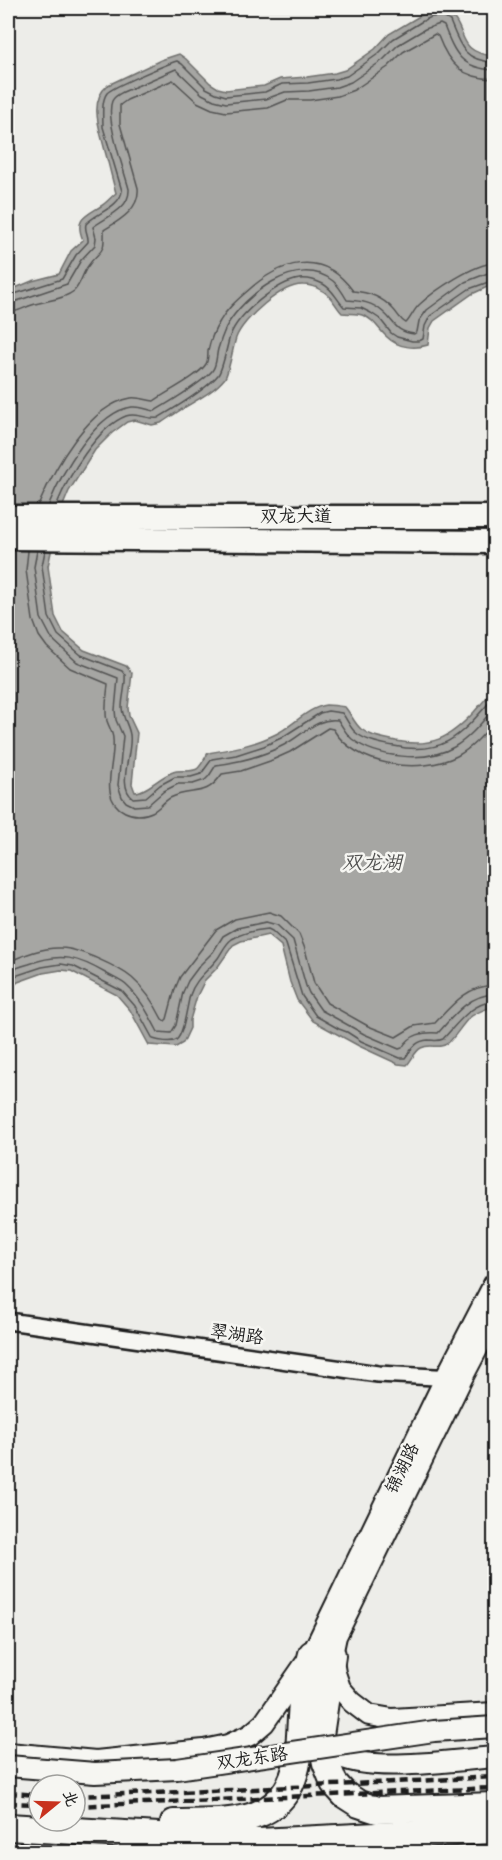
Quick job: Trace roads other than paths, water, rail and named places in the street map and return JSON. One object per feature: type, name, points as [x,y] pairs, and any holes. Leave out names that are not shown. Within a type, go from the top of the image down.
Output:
[{"type":"highway","points":[[322,1654],[320,1735],[334,1783],[345,1795],[359,1804],[377,1810],[495,1806]]},
{"type":"highway","points":[[87,1828],[240,1820],[257,1815],[274,1805],[286,1793],[295,1775],[299,1758],[303,1694],[322,1654]]},
{"type":"highway","points":[[8,1827],[27,1828]]},
{"type":"highway","points":[[87,1832],[259,1842],[495,1830]]},
{"type":"main road","points":[[8,517],[98,527]]},
{"type":"main road","name":"双龙大道","points":[[98,527],[495,517]]},
{"type":"main road","name":"双龙大道","points":[[98,527],[495,542]]},
{"type":"main road","points":[[8,538],[98,527]]},
{"type":"street","name":"锦湖路","points":[[8,1753],[96,1761],[204,1750],[228,1745],[250,1735],[264,1723],[322,1654],[454,1378],[495,1284]]},
{"type":"street","name":"锦湖路","points":[[454,1378],[495,1317]]},
{"type":"street","name":"翠湖路","points":[[8,1322],[378,1374],[454,1378]]},
{"type":"street","points":[[322,1654],[335,1673],[340,1688],[352,1702],[369,1714],[392,1719],[495,1713]]},
{"type":"street","name":"双龙东路","points":[[8,1766],[95,1773],[177,1769],[434,1731],[495,1727]]},
{"type":"street","points":[[320,1735],[335,1754],[354,1762],[393,1765],[495,1757]]},
{"type":"water","name":"双龙湖","points":[[444,10],[452,16],[472,49],[481,54],[494,56],[494,284],[472,294],[434,321],[430,328],[428,345],[418,347],[407,347],[391,341],[373,322],[362,315],[342,313],[328,294],[314,287],[294,286],[274,296],[240,330],[225,378],[214,389],[161,423],[152,425],[135,420],[127,422],[95,450],[69,491],[59,515],[48,566],[55,616],[63,632],[84,650],[126,666],[132,673],[128,708],[137,733],[132,784],[135,792],[144,790],[173,772],[197,769],[208,753],[268,738],[282,731],[306,713],[326,705],[345,707],[359,727],[373,736],[409,743],[430,742],[440,739],[457,728],[474,712],[494,687],[494,1006],[469,1018],[445,1045],[421,1048],[407,1065],[398,1064],[313,1021],[297,1000],[281,946],[268,935],[233,945],[217,968],[205,980],[197,996],[190,1028],[183,1043],[176,1047],[149,1045],[130,1010],[117,995],[71,971],[43,973],[18,982],[8,991],[8,291],[32,281],[59,274],[71,251],[83,240],[80,227],[83,219],[116,193],[97,116],[98,99],[108,85],[179,54],[210,83],[226,90],[264,86],[280,79],[335,73],[345,70],[375,49],[389,34],[418,17],[430,11]]},
{"type":"railway","points":[[87,1796],[494,1777]]},
{"type":"railway","points":[[87,1805],[494,1788]]},
{"type":"railway","points":[[8,1793],[27,1794]]},
{"type":"railway","points":[[8,1803],[27,1804]]}]
